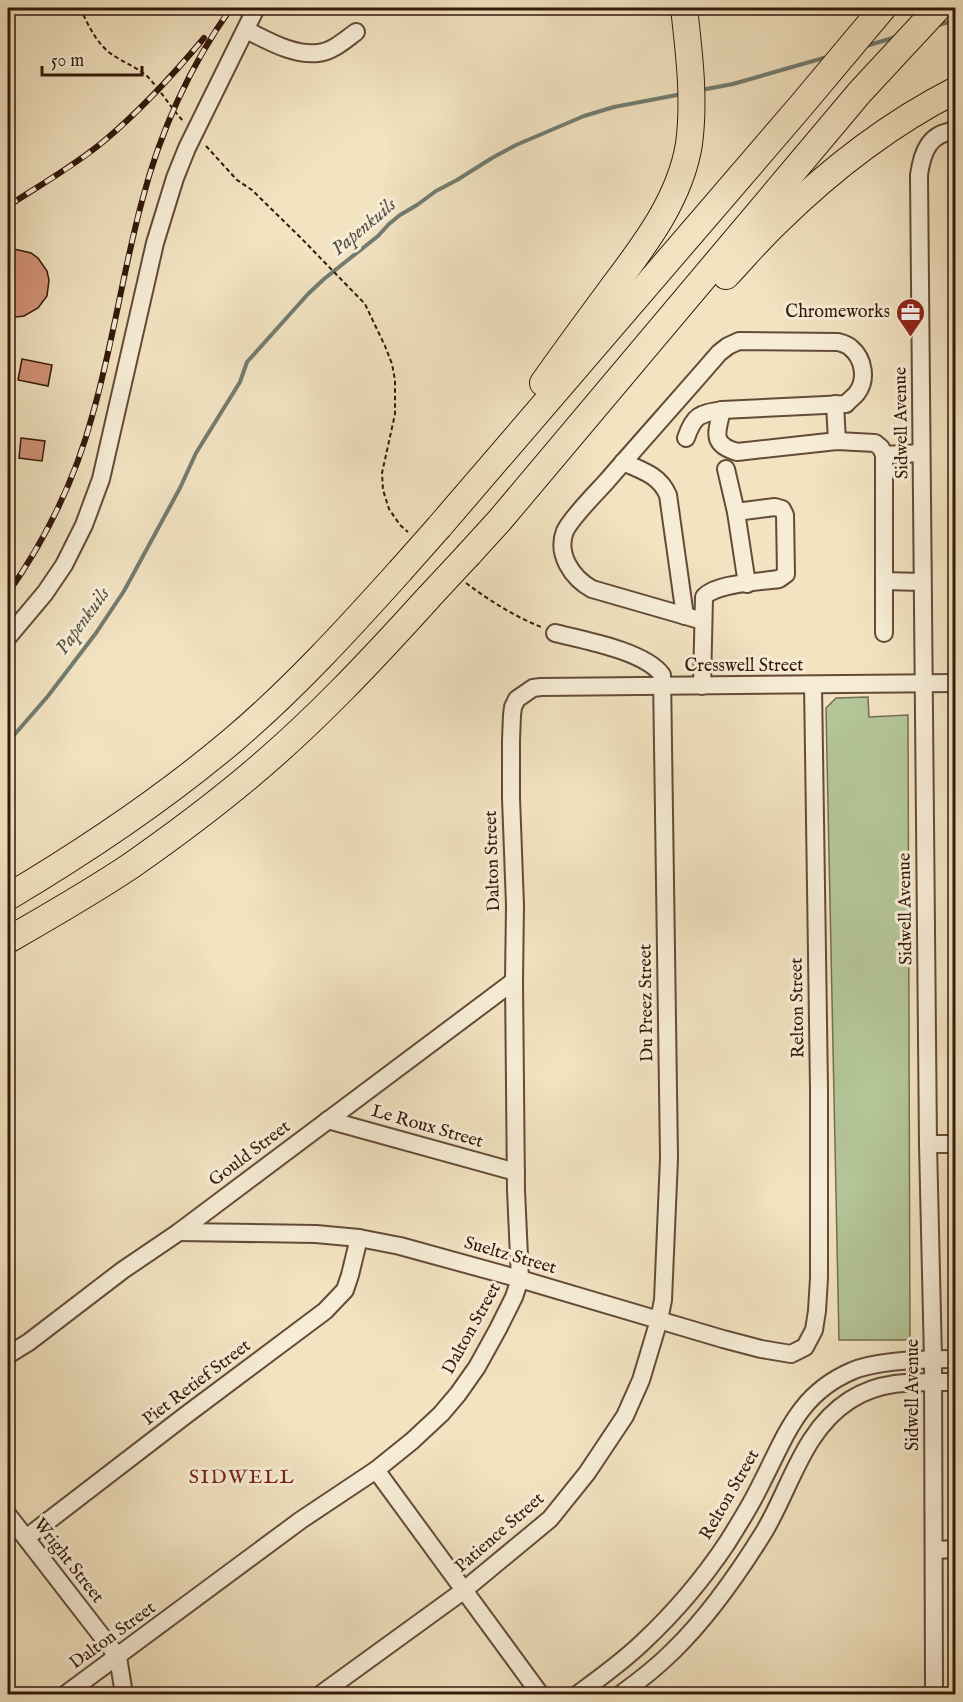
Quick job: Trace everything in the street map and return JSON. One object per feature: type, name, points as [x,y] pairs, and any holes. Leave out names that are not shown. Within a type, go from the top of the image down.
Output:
[{"type":"highway","points":[[442,523],[650,235],[672,196],[688,146],[692,112],[684,8]]},
{"type":"highway","points":[[8,897],[66,862],[154,803],[273,705],[344,634],[400,572],[883,8]]},
{"type":"highway","points":[[500,520],[860,92],[938,8]]},
{"type":"highway","points":[[8,940],[132,865],[235,788],[292,738],[366,665],[776,223],[864,147],[904,120],[956,90]]},
{"type":"street","points":[[8,637],[45,593],[64,565],[84,525],[101,479],[164,209],[188,148],[256,8]]},
{"type":"street","points":[[246,30],[285,48],[319,53],[328,50],[356,32]]},
{"type":"street","name":"Sidwell Avenue","points":[[934,1695],[933,1359],[928,1144],[919,175],[921,158],[926,148],[933,139],[950,131]]},
{"type":"street","points":[[686,438],[697,416],[706,412],[846,404],[857,393],[862,382],[863,371],[858,356],[850,346],[838,342],[739,341],[728,346],[719,353],[565,531],[562,547],[566,561],[573,574],[583,584],[592,589],[703,621]]},
{"type":"street","points":[[835,404],[837,441]]},
{"type":"street","points":[[722,410],[717,434],[718,442],[737,452],[837,441],[875,443],[881,448],[884,455],[884,633]]},
{"type":"street","points":[[884,455],[921,453]]},
{"type":"street","points":[[623,462],[652,475],[663,483],[668,495],[686,616]]},
{"type":"street","points":[[726,469],[736,512],[747,584]]},
{"type":"street","points":[[702,686],[704,597],[709,591],[718,588],[779,579],[786,574],[785,515],[782,509],[775,507],[736,512]]},
{"type":"street","points":[[884,581],[922,582]]},
{"type":"street","points":[[555,633],[639,657],[657,667],[662,675],[662,686]]},
{"type":"street","name":"Cresswell Street","points":[[533,688],[956,683]]},
{"type":"street","name":"Relton Street","points":[[813,685],[819,1188],[818,1311],[814,1330]]},
{"type":"street","name":"Du Preez Street","points":[[659,1320],[665,1280],[669,1158],[662,686]]},
{"type":"street","name":"Dalton Street","points":[[66,1695],[301,1520],[376,1470],[412,1441],[441,1414],[458,1394],[477,1367],[514,1297],[520,1279],[516,1173],[515,904],[510,798],[512,715],[517,699],[533,688]]},
{"type":"street","name":"Gould Street","points":[[8,1355],[123,1270],[179,1232],[514,981]]},
{"type":"street","name":"Le Roux Street","points":[[328,1120],[516,1173]]},
{"type":"street","points":[[928,1144],[956,1144]]},
{"type":"street","name":"Sueltz Street","points":[[179,1232],[324,1235],[359,1238],[400,1246],[723,1339],[780,1353],[798,1352],[805,1347],[814,1330]]},
{"type":"street","name":"Piet Retief Street","points":[[26,1538],[325,1311],[345,1290],[359,1238]]},
{"type":"street","name":"Patience Street","points":[[321,1695],[463,1591],[550,1519],[587,1473],[625,1416],[641,1380],[659,1320]]},
{"type":"street","points":[[933,1359],[956,1359]]},
{"type":"street","name":"Relton Street","points":[[578,1695],[642,1643],[704,1573],[740,1522],[793,1421],[810,1399],[853,1370],[876,1364],[933,1359]]},
{"type":"street","points":[[621,1695],[673,1652],[712,1608],[768,1524],[808,1444],[820,1425],[836,1410],[869,1389],[884,1385],[956,1382]]},
{"type":"street","points":[[376,1470],[540,1695]]},
{"type":"street","name":"Wright Street","points":[[8,1515],[118,1657],[124,1695]]},
{"type":"street","points":[[934,1550],[956,1549]]},
{"type":"path","points":[[302,239],[365,304],[392,364],[395,380],[395,414],[382,473],[383,490],[388,509],[412,536]]},
{"type":"path","points":[[464,581],[495,605],[555,633]]},
{"type":"green space","points":[[868,697],[869,717],[908,715],[910,1340],[839,1340],[826,708],[836,698]]},
{"type":"building","points":[[8,250],[31,253],[38,258],[47,271],[49,280],[47,296],[38,308],[24,316],[16,317],[8,316]]},
{"type":"building","points":[[22,359],[52,365],[48,386],[18,380]]},
{"type":"building","points":[[21,438],[45,441],[42,461],[19,458]]},
{"type":"waterway","name":"Papenkuils","points":[[935,26],[956,20]]},
{"type":"waterway","name":"Papenkuils","points":[[866,46],[896,37]]},
{"type":"waterway","name":"Papenkuils","points":[[701,90],[733,84],[827,57]]},
{"type":"waterway","name":"Papenkuils","points":[[8,742],[48,696],[96,633],[124,591],[180,488],[196,453],[240,382],[247,362],[308,294],[400,215],[436,191],[516,145],[584,116],[614,107],[682,94]]},
{"type":"railway","points":[[8,593],[47,529],[78,461],[100,387],[135,227],[149,175],[178,100],[202,53],[231,8]]},
{"type":"railway","points":[[8,206],[69,167],[104,141],[156,92],[204,38]]},
{"type":"place","name":"Chromeworks","points":[[911,338]]},
{"type":"district","name":"SIDWELL","points":[[242,1477]]}]
